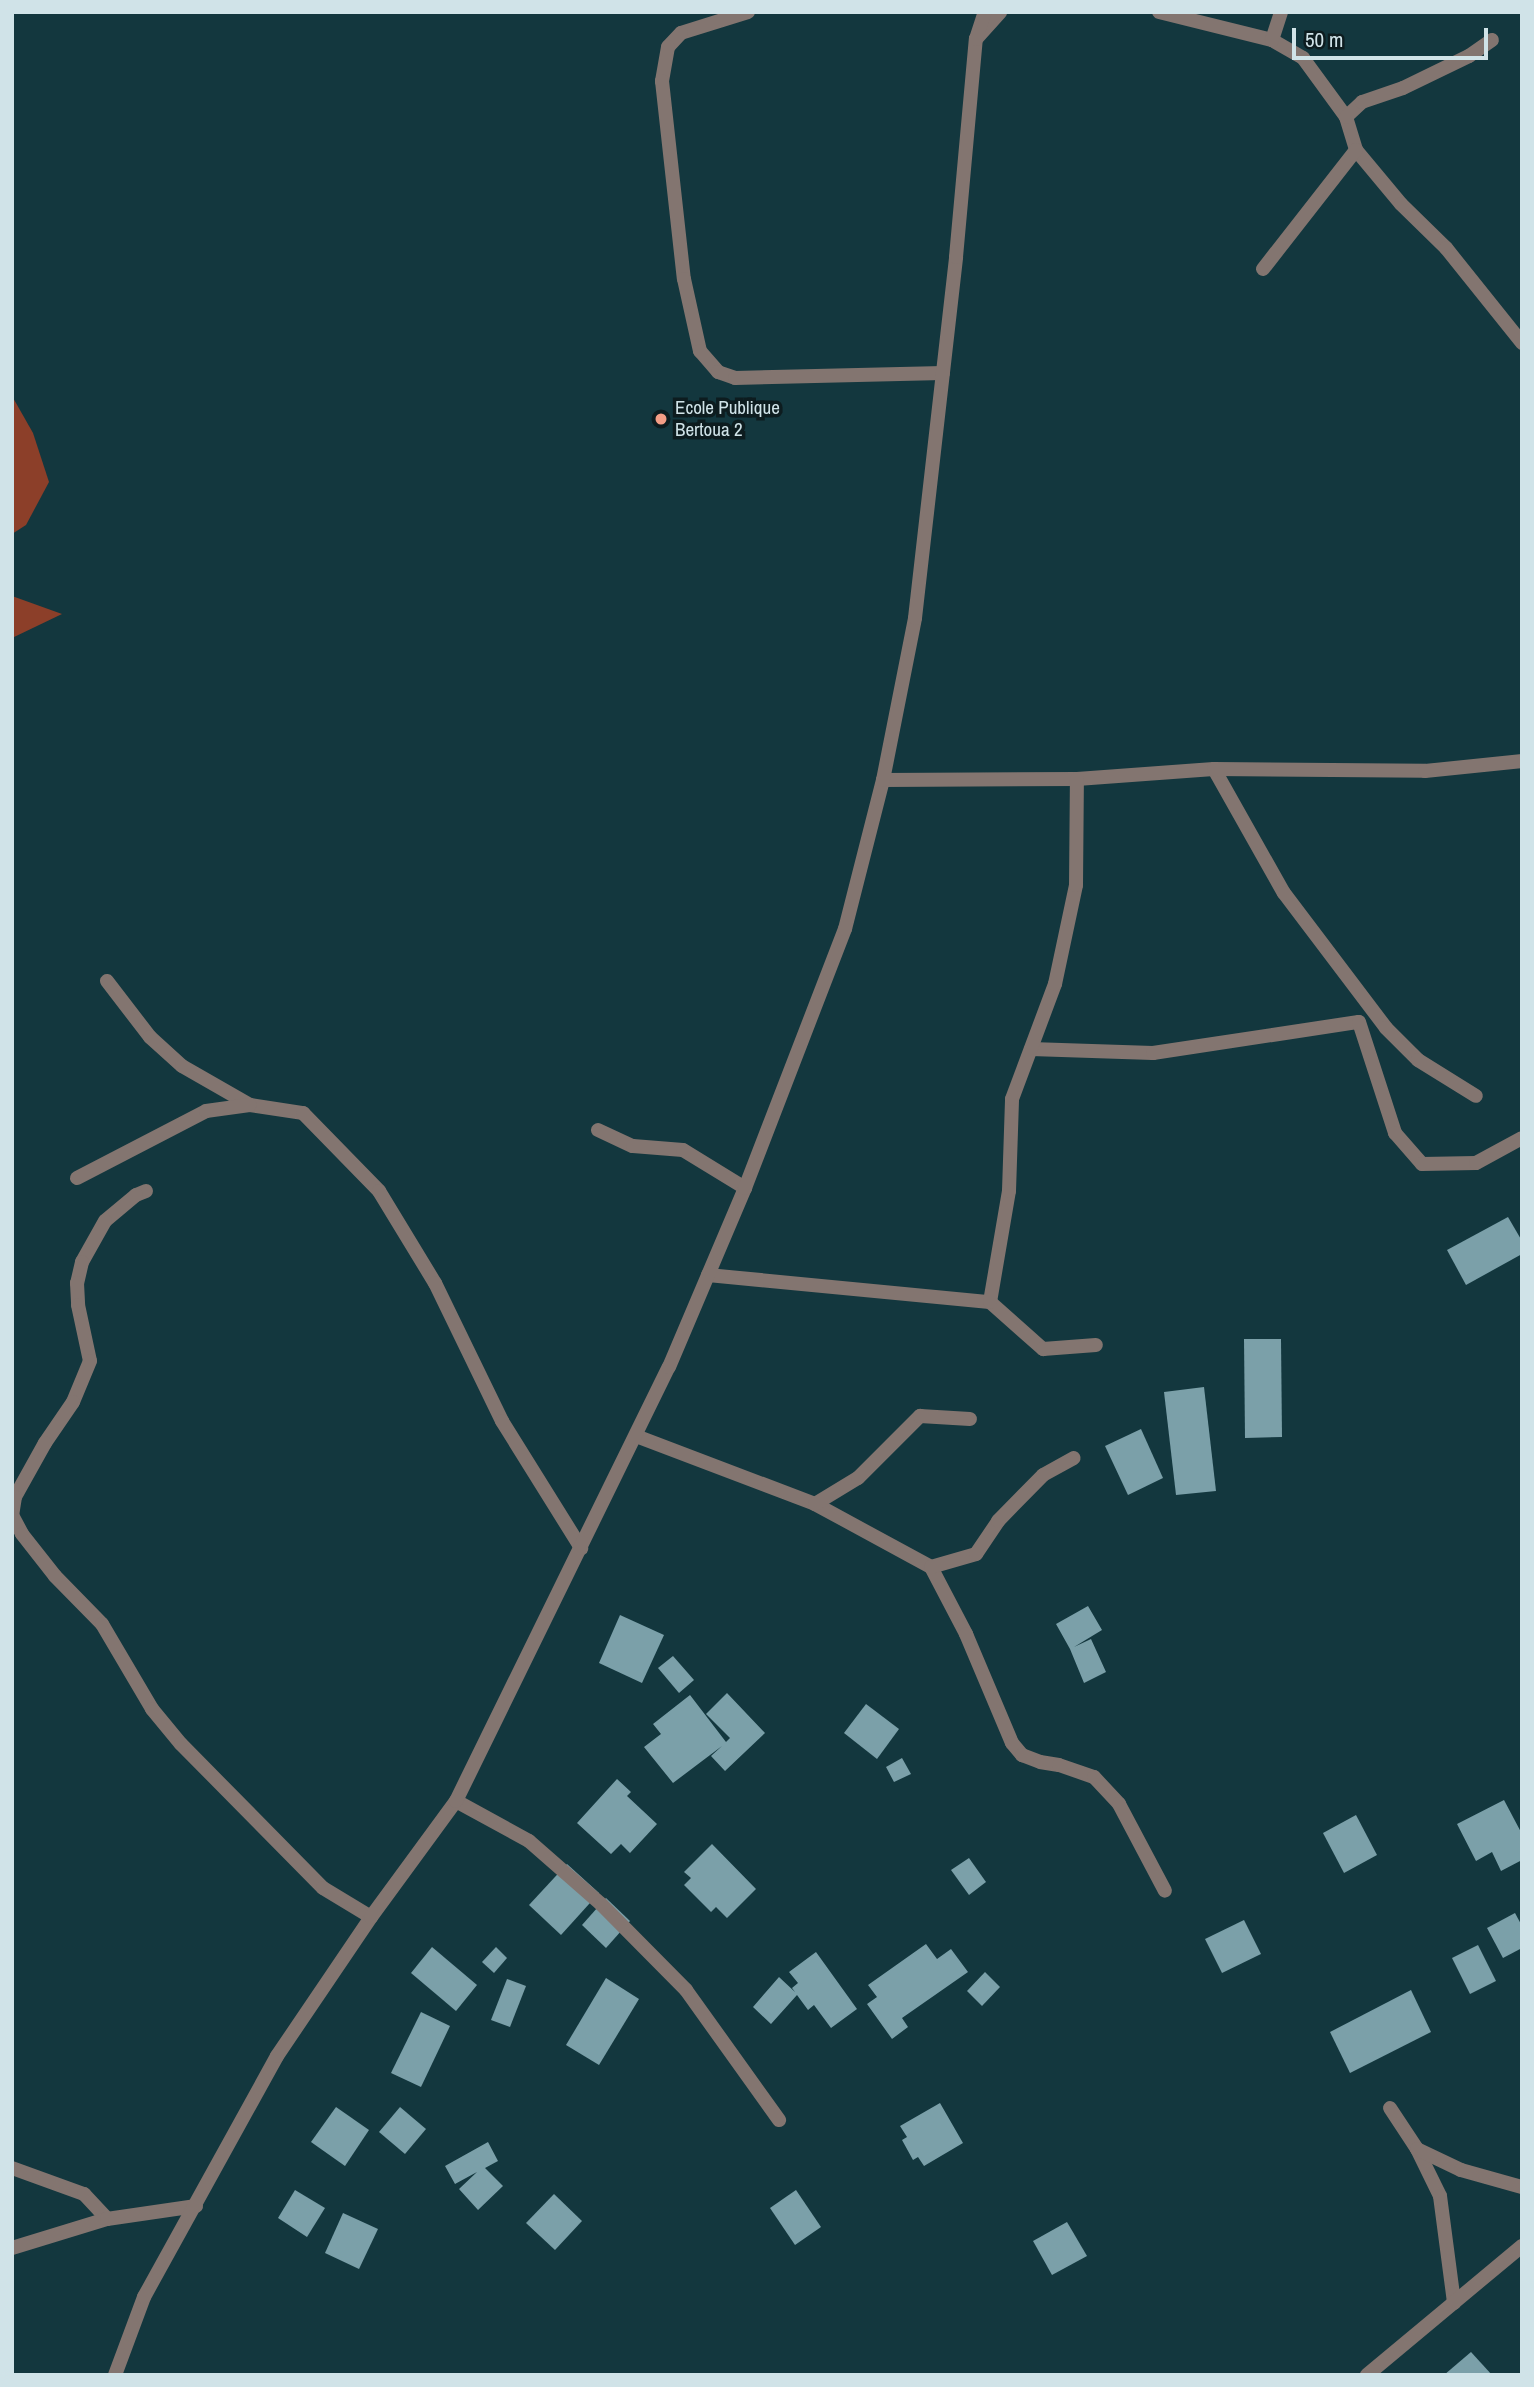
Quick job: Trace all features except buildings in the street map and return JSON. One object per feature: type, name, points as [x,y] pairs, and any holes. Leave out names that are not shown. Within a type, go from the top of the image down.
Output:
[{"type":"street","points":[[748,12],[681,33],[668,47],[662,81],[684,279],[699,352],[718,372],[735,378],[943,373]]},
{"type":"street","points":[[115,2375],[144,2297],[277,2056],[372,1917],[456,1801],[636,1436],[708,1275],[745,1188],[845,929],[883,780],[915,618],[943,373],[976,39],[985,12]]},
{"type":"street","points":[[976,39],[1000,12]]},
{"type":"street","points":[[1159,12],[1272,40],[1303,58],[1346,117],[1356,150],[1401,204],[1446,247],[1522,343]]},
{"type":"street","points":[[1272,40],[1281,12]]},
{"type":"street","points":[[1346,117],[1362,102],[1403,88],[1469,56],[1492,40]]},
{"type":"street","points":[[1263,269],[1356,150]]},
{"type":"street","points":[[883,780],[1077,779],[1214,769],[1425,771],[1522,761]]},
{"type":"street","points":[[1214,769],[1284,893],[1386,1028],[1418,1060],[1476,1096]]},
{"type":"street","points":[[990,1302],[1009,1191],[1012,1099],[1055,984],[1076,885],[1077,779]]},
{"type":"street","points":[[107,981],[150,1037],[181,1066],[250,1105]]},
{"type":"street","points":[[1031,1048],[1153,1053],[1359,1022],[1395,1133],[1422,1164],[1476,1163],[1522,1138]]},
{"type":"street","points":[[77,1178],[206,1111],[250,1105],[303,1113],[379,1191],[435,1283],[502,1421],[581,1548]]},
{"type":"street","points":[[597,1130],[633,1146],[683,1150],[745,1188]]},
{"type":"street","points":[[146,1191],[136,1195],[105,1221],[82,1262],[77,1283],[78,1304],[90,1361],[73,1402],[45,1443],[15,1497],[12,1515],[22,1534],[55,1576],[102,1624],[152,1709],[181,1744],[323,1888],[372,1917]]},
{"type":"street","points":[[708,1275],[990,1302],[1043,1349],[1096,1345]]},
{"type":"street","points":[[815,1504],[858,1478],[920,1416],[970,1419]]},
{"type":"street","points":[[636,1436],[815,1504],[931,1567],[966,1634],[1012,1743],[1022,1755],[1094,1777],[1119,1804],[1165,1891]]},
{"type":"street","points":[[931,1567],[976,1554],[998,1521],[1043,1475],[1074,1458]]},
{"type":"street","points":[[456,1801],[529,1842],[601,1904],[686,1990],[779,2120]]},
{"type":"street","points":[[1390,2108],[1417,2149],[1440,2196],[1454,2303]]},
{"type":"street","points":[[1417,2149],[1461,2170],[1522,2187]]},
{"type":"street","points":[[12,2168],[84,2194],[107,2219]]},
{"type":"street","points":[[12,2248],[107,2219],[196,2206]]},
{"type":"street","points":[[1367,2375],[1522,2246]]},
{"type":"shaded area","points":[[12,396],[33,433],[49,482],[26,525],[12,534]]},
{"type":"shaded area","points":[[12,596],[62,614],[12,638]]},
{"type":"place","name":"Ecole Publique Bertoua 2","points":[[661,419]]}]
